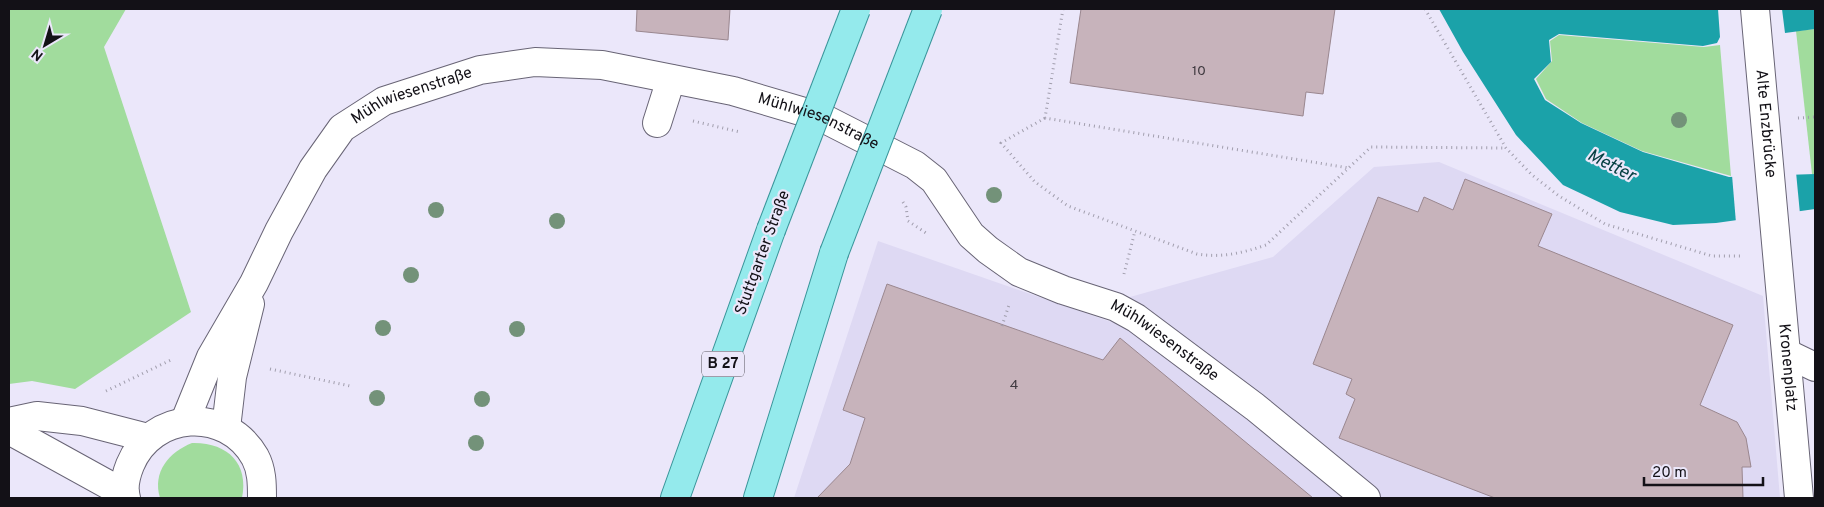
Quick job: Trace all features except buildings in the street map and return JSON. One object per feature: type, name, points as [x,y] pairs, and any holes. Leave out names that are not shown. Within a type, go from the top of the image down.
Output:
[{"type":"main road","name":"Stuttgarter Straße","points":[[674,498],[771,230],[856,9]]},
{"type":"main road","points":[[760,496],[834,253],[928,9]]},
{"type":"street","name":"Alte Enzbrücke","points":[[1755,9],[1776,247]]},
{"type":"street","name":"Mühlwiesenstraße","points":[[185,421],[210,357],[254,283],[279,231],[313,169],[342,128],[384,101],[480,70],[535,62],[602,65],[733,91],[821,117],[901,156],[934,180],[971,235],[988,250],[1019,272],[1063,290],[1116,306],[1136,318],[1255,407],[1366,498]]},
{"type":"street","points":[[657,123],[671,79]]},
{"type":"street","name":"Kronenplatz","points":[[1776,247],[1788,354],[1800,498]]},
{"type":"street","name":"Mühlwiesenstraße","points":[[226,428],[232,377],[237,363],[254,283]]},
{"type":"street","points":[[1788,354],[1815,367]]},
{"type":"street","points":[[9,422],[38,416],[82,421],[148,438]]},
{"type":"street","points":[[9,430],[125,496],[127,473],[132,460],[148,438],[165,426],[185,421],[206,422],[226,428],[243,441],[255,458],[262,478],[262,498]]},
{"type":"path","points":[[1045,118],[1063,9]]},
{"type":"path","points":[[1424,9],[1506,148],[1532,175],[1558,196],[1605,224],[1712,256],[1776,247]]},
{"type":"path","points":[[1803,117],[1815,117]]},
{"type":"path","points":[[1350,168],[1045,118],[1001,144],[1035,182],[1068,206],[1197,254],[1211,256],[1246,252],[1266,245],[1350,168],[1372,147],[1506,148]]},
{"type":"path","points":[[1116,306],[1135,231]]},
{"type":"path","points":[[1002,326],[1011,298]]},
{"type":"path","points":[[237,363],[350,386]]},
{"type":"shaded area","points":[[1439,162],[1763,296],[1780,498],[794,498],[878,241],[1114,323],[1130,297],[1273,257],[1374,167]]},
{"type":"green space","points":[[9,9],[126,9],[104,47],[191,312],[75,389],[32,381],[9,384]]},
{"type":"green space","points":[[1815,29],[1815,174],[1812,174],[1796,31]]},
{"type":"green space","points":[[1559,35],[1704,47],[1720,45],[1731,176],[1642,151],[1582,123],[1546,99],[1536,79],[1552,61],[1550,41]]},
{"type":"green space","points":[[192,443],[216,446],[233,457],[242,474],[242,498],[160,498],[158,480],[164,464],[176,452]]},
{"type":"water","name":"Metter","points":[[1439,9],[1718,9],[1720,37],[1717,43],[1703,46],[1559,34],[1549,40],[1551,62],[1534,79],[1545,100],[1581,123],[1643,152],[1729,177],[1815,174],[1815,209],[1716,223],[1673,225],[1620,212],[1563,185],[1516,135],[1463,52]]},
{"type":"water","points":[[1782,9],[1815,9],[1815,29],[1785,33]]},
{"type":"pier","points":[[1796,172],[1800,214],[1736,223],[1732,175]]}]
